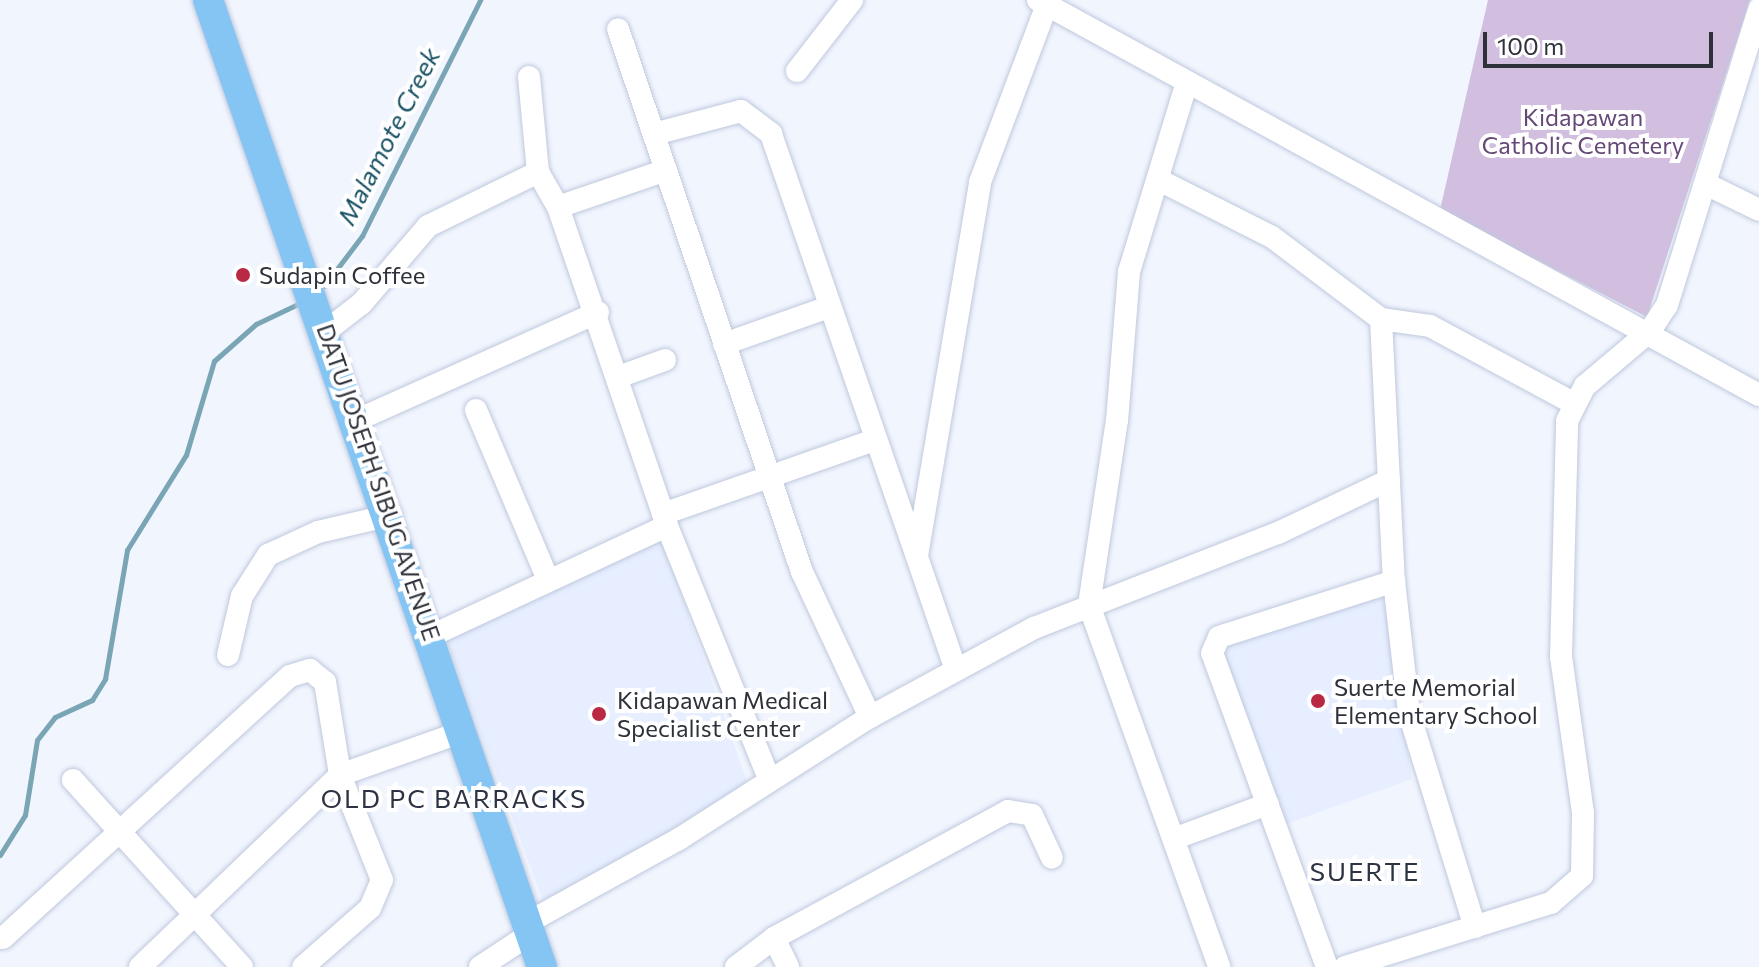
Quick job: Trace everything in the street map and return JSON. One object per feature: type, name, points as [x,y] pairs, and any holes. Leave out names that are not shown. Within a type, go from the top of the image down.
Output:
[{"type":"main road","name":"DATU JOSEPH SIBUG AVENUE","points":[[208,0],[433,635],[542,967]]},
{"type":"street","points":[[797,71],[852,0]]},
{"type":"street","points":[[916,557],[980,182],[1043,2],[1650,331],[1759,395]]},
{"type":"street","points":[[1345,967],[1390,961],[1475,927],[1551,903],[1582,876],[1586,858],[1561,657],[1563,443],[1573,403],[1650,331],[1673,292],[1706,184],[1752,57],[1759,9]]},
{"type":"street","points":[[618,29],[654,134],[663,171],[802,572],[870,717]]},
{"type":"street","points":[[529,77],[538,172],[558,207],[598,312],[665,520],[769,779]]},
{"type":"street","points":[[1187,82],[1161,181],[1129,272],[1117,420],[1089,605],[1176,838],[1219,967]]},
{"type":"street","points":[[654,134],[741,111],[763,123],[956,670]]},
{"type":"street","points":[[558,207],[663,171]]},
{"type":"street","points":[[326,331],[362,303],[428,226],[538,172]]},
{"type":"street","points":[[1161,181],[1272,237],[1381,319],[1430,326],[1573,403]]},
{"type":"street","points":[[1706,184],[1759,210]]},
{"type":"street","points":[[724,344],[826,308]]},
{"type":"street","points":[[357,420],[598,312]]},
{"type":"street","points":[[1381,319],[1394,581],[1413,738],[1475,927]]},
{"type":"street","points":[[618,377],[665,360]]},
{"type":"street","points":[[476,410],[548,580]]},
{"type":"street","points":[[433,635],[665,520],[874,440]]},
{"type":"street","points":[[480,967],[528,929],[870,717],[956,670],[1089,605],[1278,533],[1389,480]]},
{"type":"street","points":[[228,655],[242,596],[268,555],[318,532],[391,515]]},
{"type":"street","points":[[1327,967],[1212,653],[1219,637],[1394,581]]},
{"type":"street","points":[[3,938],[300,671],[325,682],[340,775],[378,861],[381,896],[303,967]]},
{"type":"street","points":[[140,967],[340,775],[464,731]]},
{"type":"street","points":[[73,780],[119,835],[242,967]]},
{"type":"street","points":[[1176,838],[1268,804]]},
{"type":"street","points":[[736,967],[774,938],[1008,811],[1032,815],[1052,858]]},
{"type":"street","points":[[774,938],[788,967]]},
{"type":"shaded area","name":"Kidapawan Medical Specialist Center","points":[[659,532],[750,790],[545,906],[446,639]]},
{"type":"shaded area","name":"Suerte Memorial Elementary School","points":[[1383,593],[1412,779],[1283,825],[1219,649]]},
{"type":"green space","name":"Kidapawan Catholic Cemetery","points":[[1488,0],[1750,0],[1647,317],[1440,210]]},
{"type":"waterway","name":"Malamote Creek","points":[[324,286],[362,236],[480,0]]},
{"type":"waterway","name":"Malamote Creek","points":[[0,855],[25,815],[37,740],[55,717],[92,700],[105,679],[127,550],[186,455],[214,361],[256,324],[298,304]]},
{"type":"place","name":"Sudapin Coffee","points":[[243,275]]},
{"type":"place","name":"Suerte Memorial Elementary School","points":[[1318,701]]},
{"type":"place","name":"Kidapawan Medical Specialist Center","points":[[599,714]]},
{"type":"district","name":"OLD PC BARRACKS","points":[[454,798]]},
{"type":"district","name":"SUERTE","points":[[1365,871]]}]
